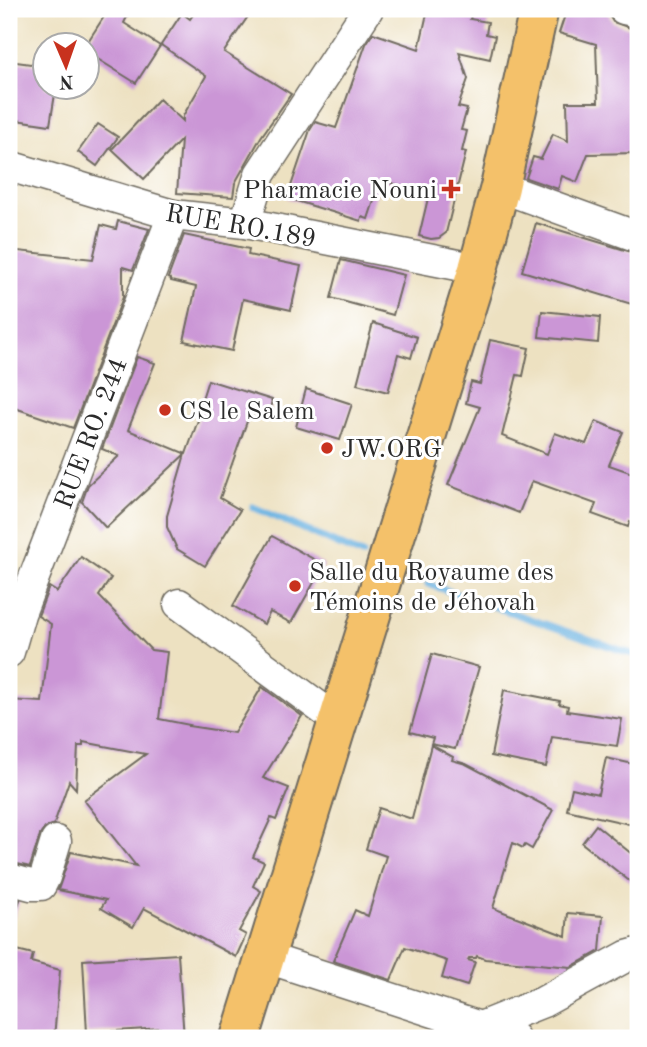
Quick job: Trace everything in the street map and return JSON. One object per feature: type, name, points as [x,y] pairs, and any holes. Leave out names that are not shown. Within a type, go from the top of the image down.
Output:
[{"type":"main road","points":[[240,1038],[478,269],[500,187],[540,9]]},
{"type":"street","points":[[245,223],[260,174],[369,9]]},
{"type":"street","points":[[624,9],[638,12]]},
{"type":"street","name":"RUE RO.189","points":[[9,166],[173,215],[245,223],[478,269]]},
{"type":"street","points":[[500,187],[638,237]]},
{"type":"street","name":"RUE RO. 244","points":[[9,652],[20,614],[173,215]]},
{"type":"street","points":[[178,604],[337,720]]},
{"type":"street","points":[[9,879],[41,885],[46,877],[56,841]]},
{"type":"street","points":[[483,1026],[543,1002],[634,947]]},
{"type":"street","points":[[264,957],[514,1038]]},
{"type":"building","points":[[109,9],[131,9],[124,23],[160,46],[136,83],[102,62],[102,32],[94,32]]},
{"type":"building","points":[[197,9],[253,9],[224,52],[291,94],[261,137],[235,183],[233,197],[177,193],[181,140],[144,179],[112,149],[159,99],[183,121],[183,116],[206,76],[161,45],[182,13],[190,19]]},
{"type":"building","points":[[428,9],[473,9],[470,19],[488,22],[486,34],[495,36],[490,59],[459,52],[468,79],[458,107],[467,109],[461,130],[467,131],[462,151],[466,152],[446,233],[431,239],[419,236],[429,194],[381,180],[368,219],[362,217],[361,221],[287,198],[315,122],[336,128],[366,44],[373,33],[419,49]]},
{"type":"building","points":[[567,9],[607,12],[613,22],[633,29],[634,38],[638,38],[638,153],[588,154],[577,182],[562,176],[558,189],[526,178],[533,157],[541,159],[553,134],[568,141],[567,102],[598,102],[596,44],[559,33]]},
{"type":"building","points":[[9,61],[32,64],[32,102],[54,102],[50,125],[9,119]]},
{"type":"building","points":[[98,124],[118,137],[97,166],[78,152]]},
{"type":"building","points":[[118,221],[149,229],[133,270],[123,267],[123,297],[73,428],[9,406],[9,250],[93,259],[101,225],[116,229]]},
{"type":"building","points":[[536,223],[638,254],[638,306],[522,271]]},
{"type":"building","points":[[184,235],[249,249],[248,255],[301,266],[291,310],[243,299],[232,351],[184,341],[196,287],[168,278]]},
{"type":"building","points":[[341,260],[404,275],[393,315],[331,298]]},
{"type":"building","points":[[542,311],[600,317],[598,343],[539,337]]},
{"type":"building","points":[[373,323],[417,337],[411,358],[398,354],[388,392],[357,384]]},
{"type":"building","points":[[490,340],[529,348],[523,376],[517,375],[502,436],[547,454],[555,433],[586,444],[596,421],[623,432],[609,465],[638,475],[638,525],[630,522],[628,527],[592,514],[596,504],[532,481],[519,513],[448,485],[480,407],[466,403],[471,382],[480,384]]},
{"type":"building","points":[[137,357],[155,363],[128,430],[186,454],[202,409],[199,408],[208,380],[272,400],[268,418],[250,413],[220,498],[240,510],[205,566],[177,549],[167,527],[167,516],[185,454],[106,528],[82,502],[88,485],[119,456],[102,449]]},
{"type":"building","points":[[306,389],[352,404],[340,440],[296,427]]},
{"type":"building","points":[[272,536],[324,565],[291,623],[270,612],[264,624],[233,606]]},
{"type":"building","points":[[81,557],[111,578],[99,596],[151,650],[167,652],[159,719],[234,733],[262,687],[302,716],[263,778],[289,788],[276,820],[271,818],[253,857],[264,862],[253,886],[261,891],[239,931],[246,935],[236,957],[144,908],[133,927],[101,908],[106,900],[58,890],[71,852],[136,866],[84,800],[146,754],[83,742],[83,746],[78,746],[76,789],[69,781],[54,824],[45,828],[40,835],[30,867],[9,862],[9,700],[42,702],[51,624],[38,616],[49,587],[57,592]]},
{"type":"building","points":[[432,654],[479,667],[455,749],[431,744],[433,738],[410,732]]},
{"type":"building","points":[[504,690],[560,701],[559,704],[568,706],[567,711],[622,719],[617,746],[552,737],[546,767],[491,756]]},
{"type":"building","points":[[431,745],[453,757],[452,760],[466,764],[553,810],[532,849],[513,843],[493,908],[566,936],[568,913],[603,916],[600,951],[571,967],[477,956],[469,958],[468,960],[475,962],[467,986],[442,978],[447,961],[405,947],[391,980],[333,961],[355,910],[368,916],[386,856],[366,849],[379,808],[412,819]]},
{"type":"building","points":[[606,758],[638,765],[638,826],[567,810],[572,788],[598,794]]},
{"type":"building","points":[[596,825],[638,859],[638,888],[582,843]]},
{"type":"building","points":[[9,897],[20,900],[11,925],[9,925]]},
{"type":"building","points":[[9,948],[33,954],[31,962],[60,970],[54,1038],[9,1038]]},
{"type":"building","points":[[178,954],[184,1038],[158,1038],[160,1028],[87,1033],[83,960]]},
{"type":"waterway","points":[[253,507],[362,555]]},
{"type":"waterway","points":[[428,584],[638,656]]},
{"type":"place","name":"Pharmacie Nouni","points":[[451,189]]},
{"type":"place","name":"CS le Salem","points":[[165,410]]},
{"type":"place","name":"JW.ORG","points":[[327,448]]},
{"type":"place","name":"Salle du Royaume des Témoins de Jéhovah","points":[[295,586]]}]
